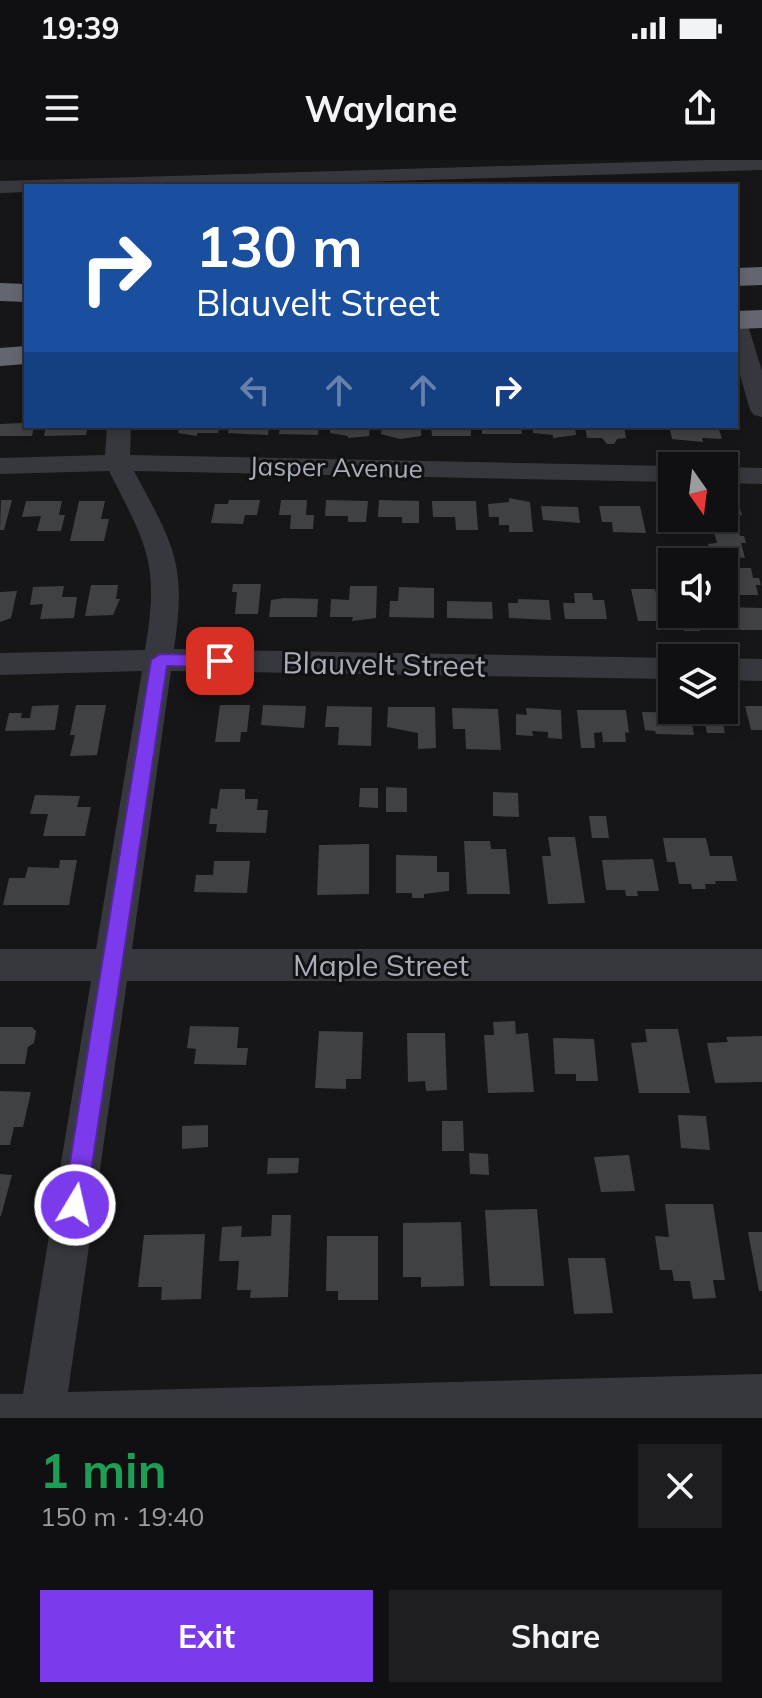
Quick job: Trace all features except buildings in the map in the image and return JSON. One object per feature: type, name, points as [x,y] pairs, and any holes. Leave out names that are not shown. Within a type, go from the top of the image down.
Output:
[{"type":"highway","points":[[738,255],[762,255]]},
{"type":"highway","points":[[0,268],[24,267]]},
{"type":"highway","points":[[738,277],[762,276]]},
{"type":"highway","points":[[738,293],[762,292]]},
{"type":"highway","points":[[738,321],[762,319]]},
{"type":"highway","points":[[0,347],[24,346]]},
{"type":"highway","points":[[0,357],[24,355]]},
{"type":"street","points":[[40,184],[48,160]]},
{"type":"street","points":[[153,160],[150,184],[505,165],[762,164]]},
{"type":"street","points":[[678,166],[685,184]]},
{"type":"street","points":[[0,187],[24,186]]},
{"type":"street","points":[[738,327],[762,410]]},
{"type":"street","points":[[119,428],[117,463],[153,527],[165,567],[167,603],[112,965],[28,1417],[762,1396]]},
{"type":"street","name":"Jasper Avenue","points":[[0,466],[117,463],[658,474]]},
{"type":"street","points":[[738,475],[762,476]]},
{"type":"street","name":"Blauvelt Street","points":[[0,664],[160,660],[658,668]]},
{"type":"street","points":[[738,669],[762,670]]},
{"type":"street","name":"Maple Street","points":[[0,965],[762,965]]},
{"type":"route","points":[[75,1205],[160,660],[220,661]]}]
